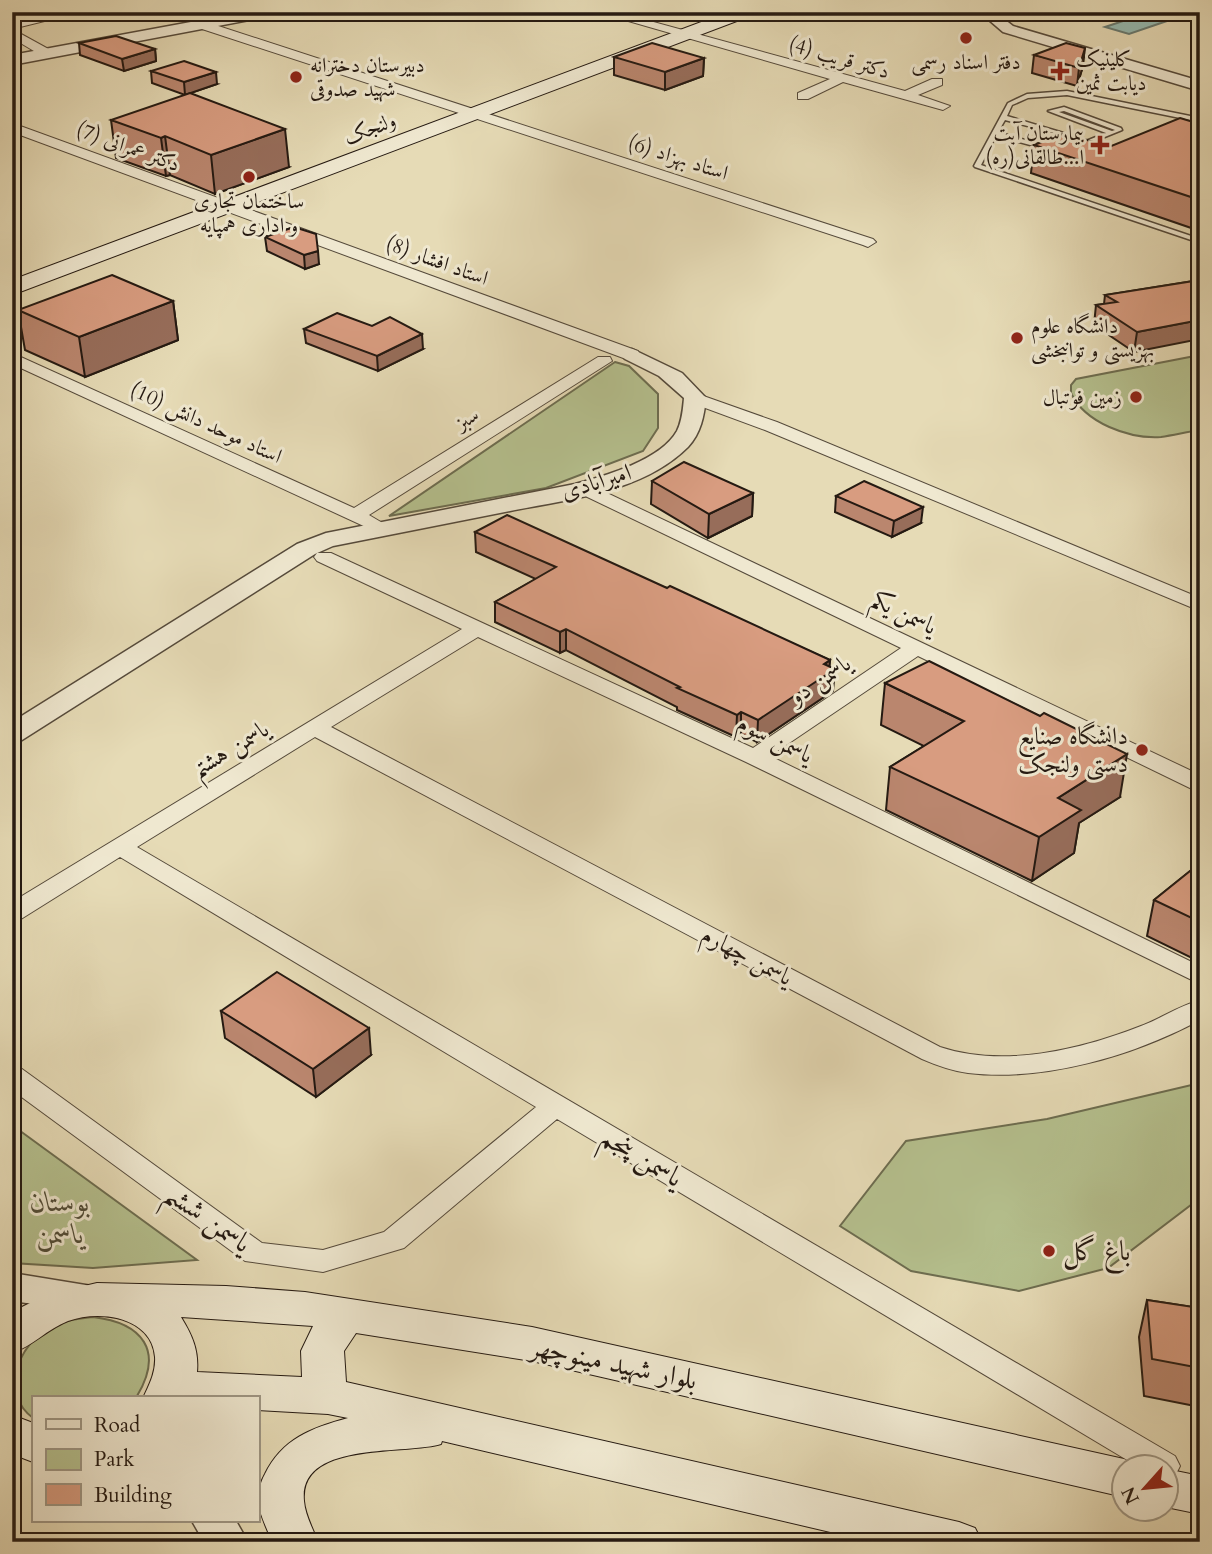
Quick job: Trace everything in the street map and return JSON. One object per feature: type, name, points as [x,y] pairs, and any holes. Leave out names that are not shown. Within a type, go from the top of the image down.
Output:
[{"type":"main road","name":"ولنجک","points":[[12,288],[744,12]]},
{"type":"main road","name":"بلوار شهید مینوچهر","points":[[97,1299],[226,1302],[349,1313],[532,1345],[1110,1475]]},
{"type":"main road","points":[[13,1335],[30,1320],[51,1309],[97,1299],[123,1301],[146,1310],[164,1325],[175,1343],[178,1365],[172,1395],[328,1396],[959,1542]]},
{"type":"main road","points":[[328,1396],[320,1368],[322,1350],[331,1331],[349,1313]]},
{"type":"main road","points":[[295,1542],[281,1497],[288,1469],[304,1453],[338,1439],[381,1432],[459,1426]]},
{"type":"main road","points":[[1180,1491],[1200,1495]]},
{"type":"street","points":[[12,25],[75,12]]},
{"type":"street","points":[[12,60],[270,12]]},
{"type":"street","name":"دکتر قریب (4)","points":[[603,12],[943,106]]},
{"type":"street","points":[[1004,13],[996,20],[1008,29],[1200,86]]},
{"type":"street","name":"استاد بهزاد (6)","points":[[203,25],[868,242]]},
{"type":"street","points":[[12,33],[48,54]]},
{"type":"street","points":[[803,96],[842,78]]},
{"type":"street","points":[[905,96],[936,82]]},
{"type":"street","name":"دکتر عمرانی (7)","points":[[12,127],[228,206]]},
{"type":"street","points":[[82,153],[106,144]]},
{"type":"street","name":"استاد افشار (8)","points":[[228,206],[632,355]]},
{"type":"street","points":[[632,355],[686,384],[695,398],[771,426],[1200,605]]},
{"type":"street","name":"استاد موحد دانش (10)","points":[[12,358],[381,528]]},
{"type":"street","name":"سبز","points":[[355,516],[604,361]]},
{"type":"street","name":"امیرآبادی","points":[[12,755],[21,731],[315,553],[381,528],[586,489],[635,470],[682,441],[689,428],[695,398]]},
{"type":"street","name":"یاسمن یکم","points":[[586,489],[1200,784]]},
{"type":"street","name":"یاسمن سوم","points":[[315,553],[754,757],[1200,976]]},
{"type":"street","name":"یاسمن هشتم","points":[[12,913],[476,629]]},
{"type":"street","name":"یاسمن دو","points":[[754,757],[916,648]]},
{"type":"street","name":"یاسمن چهارم","points":[[315,727],[931,1053],[964,1064],[996,1065],[1090,1054],[1185,1018],[1200,1009]]},
{"type":"street","name":"یاسمن پنجم","points":[[120,847],[1140,1452]]},
{"type":"street","name":"یاسمن ششم","points":[[12,1076],[255,1253],[323,1261],[394,1240],[555,1106]]},
{"type":"street","points":[[12,1287],[97,1299]]},
{"type":"street","name":"یاسمن پنجم","points":[[1180,1476],[1200,1488]]},
{"type":"street","points":[[259,1500],[287,1542]]},
{"type":"street","points":[[213,1522],[228,1542]]},
{"type":"lane","points":[[1200,120],[1067,93],[1027,96],[1010,104],[977,166],[1200,241]]},
{"type":"lane","points":[[994,133],[1062,151],[1112,133],[1119,129],[1064,109],[1051,111],[1112,133]]},
{"type":"lane","points":[[1003,117],[1087,142]]},
{"type":"green space","name":"زمین فوتبال","points":[[1200,355],[1200,430],[1161,437],[1122,432],[1086,413],[1071,393],[1071,385],[1076,379]]},
{"type":"green space","points":[[615,362],[629,366],[658,394],[658,428],[643,451],[546,488],[389,516]]},
{"type":"green space","points":[[1200,1083],[1200,1198],[1108,1268],[1019,1291],[911,1271],[840,1226],[906,1141],[1047,1119]]},
{"type":"green space","name":"بوستان یاسمن","points":[[12,1125],[197,1260],[93,1268],[12,1263]]},
{"type":"green space","points":[[93,1317],[110,1320],[136,1333],[144,1342],[149,1366],[137,1396],[32,1396],[32,1417],[23,1408],[15,1383],[22,1357],[39,1335],[66,1321]]},
{"type":"water","points":[[1141,15],[1164,22],[1129,34],[1105,27]]},
{"type":"building","points":[[116,36],[155,49],[122,59],[79,43]]},
{"type":"building","points":[[652,43],[704,58],[665,72],[614,57]]},
{"type":"building","points":[[1066,43],[1085,48],[1079,68],[1034,55]]},
{"type":"building","points":[[184,61],[216,72],[184,82],[151,71]]},
{"type":"building","points":[[190,93],[285,129],[211,155],[165,136],[161,138],[111,120]]},
{"type":"building","points":[[1180,118],[1200,124],[1200,200],[1034,145],[1065,133],[1109,147]]},
{"type":"building","points":[[294,227],[316,234],[318,251],[304,255],[265,237]]},
{"type":"building","points":[[112,275],[173,301],[79,337],[18,310]]},
{"type":"building","points":[[1200,280],[1200,320],[1137,332],[1096,305],[1117,302],[1105,295]]},
{"type":"building","points":[[337,313],[372,326],[390,317],[422,334],[377,356],[304,329]]},
{"type":"building","points":[[684,462],[753,493],[709,514],[652,481]]},
{"type":"building","points":[[864,481],[923,507],[894,521],[836,496]]},
{"type":"building","points":[[507,515],[830,660],[824,664],[835,669],[758,720],[741,712],[737,715],[677,688],[680,687],[566,629],[560,632],[495,602],[556,567],[475,532]]},
{"type":"building","points":[[929,661],[1040,716],[1044,713],[1127,754],[1058,798],[1081,810],[1039,837],[890,767],[964,721],[885,683]]},
{"type":"building","points":[[1200,863],[1200,922],[1154,900]]},
{"type":"building","points":[[277,972],[369,1028],[313,1069],[221,1011]]},
{"type":"building","points":[[1147,1300],[1200,1308],[1200,1368],[1152,1359]]},
{"type":"place","name":"دفتر اسناد رسمی","points":[[966,38]]},
{"type":"place","name":"کلینیک دیابت ثمین","points":[[1060,71]]},
{"type":"place","name":"دبیرستان دخترانه شهید صدوقی","points":[[296,77]]},
{"type":"place","name":"بیمارستان آیت ا...طالقانی(ره)","points":[[1100,145]]},
{"type":"place","name":"ساختمان تجاری و اداری همپایه","points":[[249,177]]},
{"type":"place","name":"دانشگاه علوم بهزیستی و توانبخشی","points":[[1017,338]]},
{"type":"place","name":"زمین فوتبال","points":[[1136,397]]},
{"type":"place","name":"دانشگاه صنایع دستى ولنجک","points":[[1142,750]]},
{"type":"place","name":"باغ گل","points":[[1049,1251]]}]
